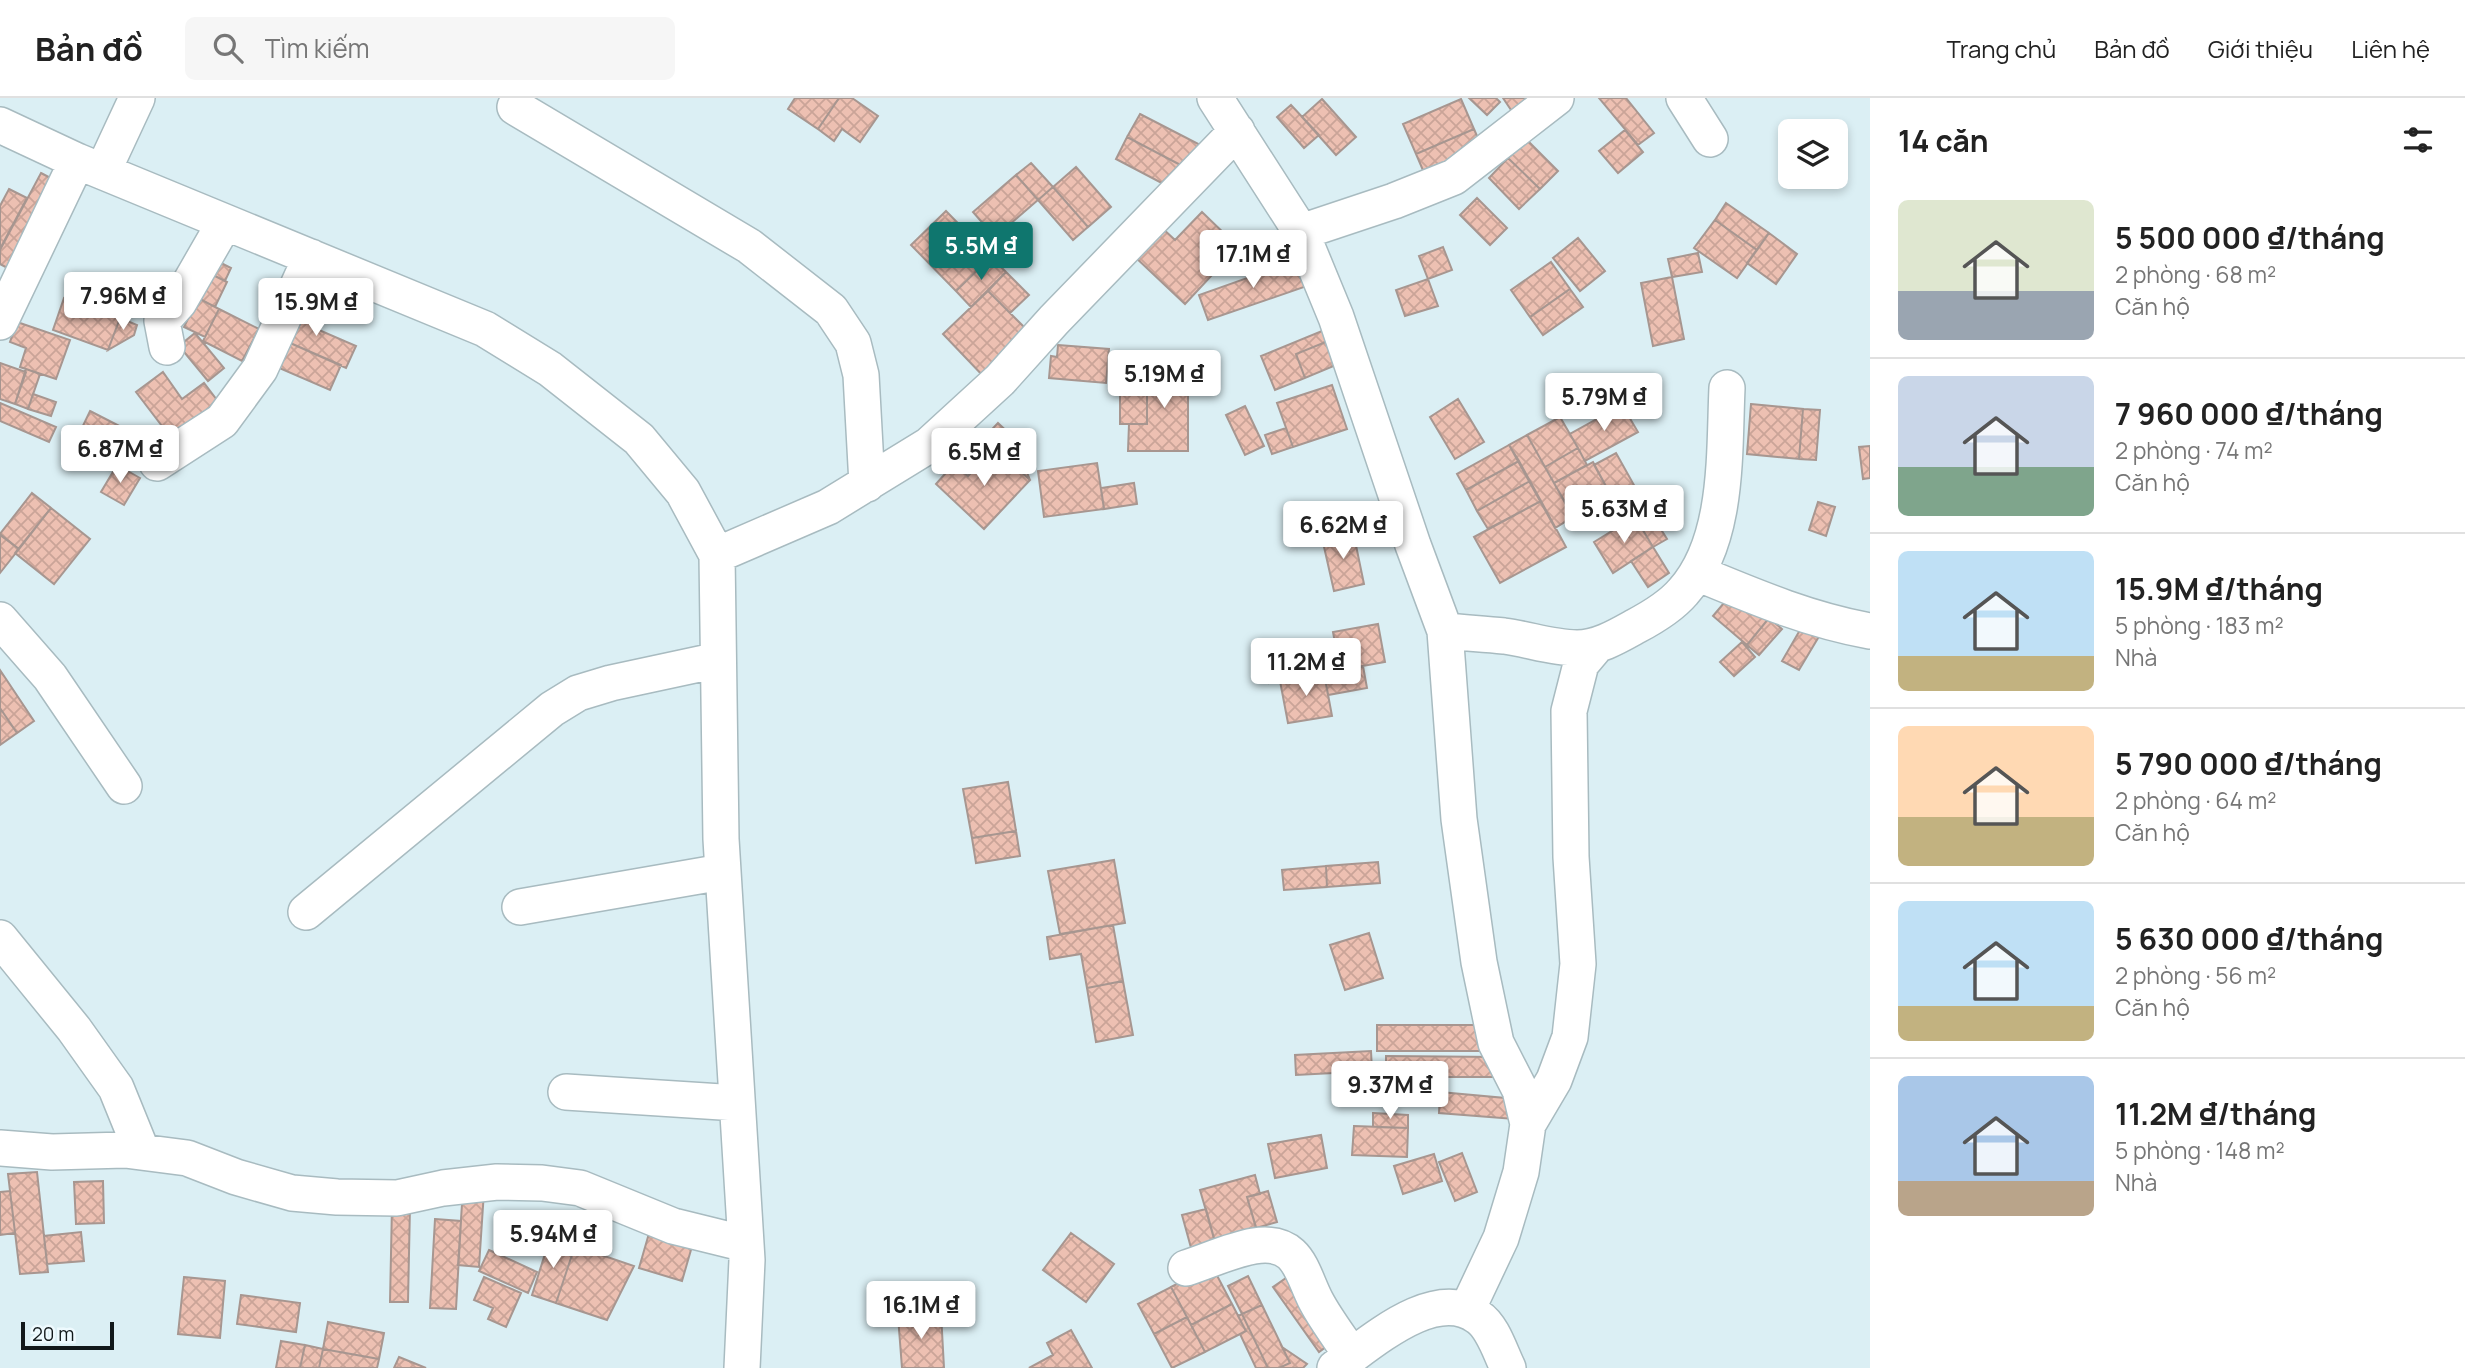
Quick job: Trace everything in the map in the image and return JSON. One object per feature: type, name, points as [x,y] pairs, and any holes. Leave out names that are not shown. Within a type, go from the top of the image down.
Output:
[{"type":"street","points":[[0,322],[90,166],[136,98]]},
{"type":"street","points":[[1215,98],[1301,232],[1336,317],[1445,631],[1459,819],[1479,962],[1496,1043],[1520,1090],[1528,1124],[1521,1172],[1501,1238],[1466,1310]]},
{"type":"street","points":[[1301,232],[1394,201],[1454,177],[1556,98]]},
{"type":"street","points":[[1684,98],[1710,139]]},
{"type":"street","points":[[515,107],[749,246],[831,310],[853,343],[861,375],[867,484]]},
{"type":"street","points":[[0,125],[90,166],[485,329],[550,369],[639,439],[683,492],[717,555],[722,872],[746,1244],[742,1368]]},
{"type":"street","points":[[717,555],[828,508],[929,445],[1000,380],[1054,320],[1237,131]]},
{"type":"street","points":[[167,347],[162,321],[179,302],[225,222]]},
{"type":"street","points":[[157,463],[222,421],[260,369],[311,257]]},
{"type":"street","points":[[1445,631],[1504,636],[1551,646],[1578,648],[1597,645],[1653,617],[1682,594],[1697,573],[1709,546],[1723,484],[1727,388]]},
{"type":"street","points":[[1697,573],[1819,620],[1870,631]]},
{"type":"street","points":[[0,620],[50,677],[124,786]]},
{"type":"street","points":[[1528,1124],[1554,1080],[1570,1037],[1578,964],[1571,856],[1569,711],[1581,664],[1597,645]]},
{"type":"street","points":[[306,912],[552,709],[579,693],[611,682],[718,660]]},
{"type":"street","points":[[520,907],[722,872]]},
{"type":"street","points":[[0,938],[74,1029],[116,1088],[142,1152]]},
{"type":"street","points":[[566,1092],[737,1103]]},
{"type":"street","points":[[0,1148],[52,1152],[125,1150],[187,1158],[236,1177],[292,1193],[337,1197],[397,1198],[443,1188],[497,1182],[542,1183],[580,1188],[673,1226],[746,1244]]},
{"type":"street","points":[[1186,1268],[1254,1246],[1274,1246],[1289,1252],[1301,1263],[1343,1362],[1407,1319],[1437,1307],[1452,1307],[1480,1317],[1508,1368]]},
{"type":"building","points":[[795,98],[839,98],[818,129],[788,109]]},
{"type":"building","points":[[839,98],[852,98],[878,116],[860,142],[842,129],[834,141],[818,129]]},
{"type":"building","points":[[1469,98],[1496,98],[1500,102],[1487,115]]},
{"type":"building","points":[[1503,98],[1537,98],[1513,113]]},
{"type":"building","points":[[1599,98],[1626,98],[1654,133],[1638,145]]},
{"type":"building","points":[[1322,99],[1356,137],[1336,155],[1302,117]]},
{"type":"building","points":[[1461,99],[1474,129],[1416,154],[1403,124]]},
{"type":"building","points":[[1291,105],[1319,135],[1304,148],[1277,117]]},
{"type":"building","points":[[1140,114],[1212,151],[1192,171],[1127,137]]},
{"type":"building","points":[[1474,129],[1483,150],[1425,175],[1416,154]]},
{"type":"building","points":[[1625,130],[1643,152],[1618,173],[1599,151]]},
{"type":"building","points":[[1127,137],[1192,171],[1175,190],[1116,159]]},
{"type":"building","points":[[1527,140],[1558,171],[1540,189],[1508,158]]},
{"type":"building","points":[[1508,158],[1540,189],[1519,209],[1489,178]]},
{"type":"building","points":[[1031,163],[1053,187],[1038,200],[1016,175]]},
{"type":"building","points":[[1076,167],[1111,207],[1088,227],[1053,187]]},
{"type":"building","points":[[41,173],[60,183],[13,271],[0,264],[0,250]]},
{"type":"building","points":[[1016,175],[1038,200],[995,237],[973,212]]},
{"type":"building","points":[[1053,187],[1088,227],[1073,240],[1038,200]]},
{"type":"building","points":[[9,189],[27,198],[0,249],[0,206]]},
{"type":"building","points":[[1477,198],[1507,228],[1490,245],[1460,215]]},
{"type":"building","points":[[1726,203],[1769,233],[1757,250],[1715,220]]},
{"type":"building","points":[[946,211],[991,257],[956,291],[911,245]]},
{"type":"building","points":[[1202,212],[1232,241],[1205,268],[1212,275],[1185,304],[1134,256],[1162,228],[1175,240]]},
{"type":"building","points":[[1715,220],[1757,250],[1737,278],[1694,248]]},
{"type":"building","points":[[1769,233],[1797,254],[1776,284],[1747,263]]},
{"type":"building","points":[[1578,238],[1605,271],[1580,291],[1553,258]]},
{"type":"building","points":[[1443,247],[1452,270],[1428,279],[1419,256]]},
{"type":"building","points":[[1698,253],[1702,272],[1672,277],[1668,259]]},
{"type":"building","points":[[991,257],[1006,272],[971,307],[956,291]]},
{"type":"building","points":[[1298,260],[1307,286],[1208,320],[1199,295]]},
{"type":"building","points":[[217,261],[231,268],[225,281],[211,274]]},
{"type":"building","points":[[1551,262],[1570,289],[1530,317],[1511,290]]},
{"type":"building","points":[[1006,272],[1029,295],[1010,313],[988,291]]},
{"type":"building","points":[[211,274],[227,282],[215,307],[198,298]]},
{"type":"building","points":[[1672,277],[1684,339],[1653,346],[1641,283]]},
{"type":"building","points":[[1428,279],[1438,306],[1405,316],[1396,290]]},
{"type":"building","points":[[1570,289],[1583,307],[1543,335],[1530,317]]},
{"type":"building","points":[[988,291],[1033,336],[987,380],[943,334]]},
{"type":"building","points":[[64,298],[120,318],[108,350],[53,330]]},
{"type":"building","points":[[198,298],[219,309],[205,337],[184,327]]},
{"type":"building","points":[[296,305],[318,314],[312,327],[356,346],[346,368],[281,339]]},
{"type":"building","points":[[219,309],[259,329],[242,361],[203,341]]},
{"type":"building","points":[[120,318],[137,325],[134,335],[108,350]]},
{"type":"building","points":[[17,322],[70,340],[56,379],[20,367],[26,348],[10,342]]},
{"type":"building","points":[[1334,326],[1338,337],[1296,354],[1305,378],[1275,390],[1261,356]]},
{"type":"building","points":[[195,333],[224,368],[208,381],[179,346]]},
{"type":"building","points":[[1338,337],[1348,360],[1305,378],[1296,354]]},
{"type":"building","points":[[281,339],[341,365],[330,390],[270,364]]},
{"type":"building","points":[[1058,345],[1109,349],[1106,383],[1049,378],[1051,356],[1057,357]]},
{"type":"building","points":[[1120,361],[1147,361],[1147,424],[1120,424]]},
{"type":"building","points":[[1147,361],[1188,362],[1188,451],[1128,451],[1129,424],[1147,424]]},
{"type":"building","points":[[0,363],[26,372],[15,404],[0,399]]},
{"type":"building","points":[[26,369],[40,374],[28,409],[15,404]]},
{"type":"building","points":[[163,372],[182,399],[204,383],[220,404],[172,439],[136,392]]},
{"type":"building","points":[[1332,385],[1347,429],[1293,447],[1277,403]]},
{"type":"building","points":[[33,394],[56,402],[51,416],[28,409]]},
{"type":"building","points":[[1458,399],[1484,442],[1455,459],[1430,417]]},
{"type":"building","points":[[0,403],[56,427],[49,442],[0,421]]},
{"type":"building","points":[[1751,404],[1803,409],[1799,459],[1747,454]]},
{"type":"building","points":[[1622,405],[1638,432],[1585,461],[1570,434]]},
{"type":"building","points":[[1245,406],[1264,446],[1245,455],[1226,415]]},
{"type":"building","points":[[1803,409],[1820,410],[1816,460],[1799,459]]},
{"type":"building","points":[[90,411],[135,434],[124,457],[79,434]]},
{"type":"building","points":[[1560,417],[1578,448],[1545,467],[1527,435]]},
{"type":"building","points":[[998,423],[1013,437],[1030,480],[1000,452],[988,463],[984,459],[991,452],[980,442]]},
{"type":"building","points":[[1286,428],[1293,447],[1272,454],[1265,435]]},
{"type":"building","points":[[1527,435],[1573,517],[1555,528],[1509,445]]},
{"type":"building","points":[[1509,445],[1519,461],[1466,490],[1457,474]]},
{"type":"building","points":[[1870,446],[1870,478],[1863,479],[1859,447]]},
{"type":"building","points":[[1578,448],[1587,465],[1554,483],[1545,467]]},
{"type":"building","points":[[1000,452],[1030,480],[984,529],[936,484],[954,464],[968,476],[984,459],[988,463]]},
{"type":"building","points":[[1616,453],[1639,494],[1617,506],[1594,465]]},
{"type":"building","points":[[1519,461],[1530,481],[1477,511],[1466,490]]},
{"type":"building","points":[[1593,462],[1607,488],[1569,509],[1554,483]]},
{"type":"building","points":[[1097,463],[1104,509],[1044,517],[1038,471]]},
{"type":"building","points":[[117,465],[140,478],[124,505],[101,492]]},
{"type":"building","points":[[1530,481],[1541,501],[1488,529],[1477,511]]},
{"type":"building","points":[[1134,483],[1137,504],[1104,509],[1101,488]]},
{"type":"building","points":[[32,493],[51,508],[19,549],[0,534]]},
{"type":"building","points":[[1589,498],[1593,507],[1573,517],[1569,509]]},
{"type":"building","points":[[1541,501],[1566,547],[1500,583],[1474,537]]},
{"type":"building","points":[[1818,502],[1835,507],[1826,536],[1809,530]]},
{"type":"building","points":[[51,508],[90,539],[54,584],[15,553]]},
{"type":"building","points":[[1648,509],[1667,539],[1653,547],[1635,517]]},
{"type":"building","points":[[1635,517],[1653,547],[1613,573],[1594,542]]},
{"type":"building","points":[[1353,531],[1364,584],[1334,591],[1322,538]]},
{"type":"building","points":[[0,535],[19,549],[0,573]]},
{"type":"building","points":[[1653,547],[1669,573],[1648,587],[1631,561]]},
{"type":"building","points":[[1735,590],[1769,618],[1747,645],[1713,616]]},
{"type":"building","points":[[1769,618],[1782,629],[1759,655],[1747,645]]},
{"type":"building","points":[[1804,623],[1821,633],[1799,670],[1782,661]]},
{"type":"building","points":[[1378,624],[1385,662],[1340,670],[1333,632]]},
{"type":"building","points":[[1282,640],[1289,679],[1269,683],[1261,644]]},
{"type":"building","points":[[1742,642],[1755,657],[1734,676],[1720,662]]},
{"type":"building","points":[[1363,666],[1367,688],[1328,695],[1324,673]]},
{"type":"building","points":[[0,670],[34,721],[17,733],[0,708]]},
{"type":"building","points":[[1324,673],[1332,716],[1288,723],[1280,681]]},
{"type":"building","points":[[0,708],[17,733],[0,745]]},
{"type":"building","points":[[1008,782],[1016,831],[972,838],[963,789]]},
{"type":"building","points":[[1016,831],[1020,856],[976,863],[972,838]]},
{"type":"building","points":[[1114,860],[1125,923],[1060,934],[1048,871]]},
{"type":"building","points":[[1378,862],[1380,883],[1327,887],[1326,866]]},
{"type":"building","points":[[1326,866],[1327,887],[1284,890],[1282,870]]},
{"type":"building","points":[[1113,925],[1123,981],[1087,988],[1081,954],[1050,959],[1047,937]]},
{"type":"building","points":[[1369,933],[1383,978],[1345,990],[1330,945]]},
{"type":"building","points":[[1123,981],[1133,1035],[1096,1042],[1087,988]]},
{"type":"building","points":[[1377,1025],[1490,1025],[1490,1051],[1377,1051]]},
{"type":"building","points":[[1371,1051],[1372,1071],[1296,1075],[1295,1055]]},
{"type":"building","points":[[1386,1056],[1498,1057],[1498,1077],[1386,1077]]},
{"type":"building","points":[[1440,1092],[1516,1099],[1514,1119],[1439,1113]]},
{"type":"building","points":[[1373,1113],[1408,1115],[1408,1128],[1373,1127]]},
{"type":"building","points":[[1354,1126],[1408,1128],[1407,1157],[1352,1155]]},
{"type":"building","points":[[1321,1135],[1327,1168],[1275,1178],[1268,1144]]},
{"type":"building","points":[[1462,1153],[1477,1192],[1455,1201],[1439,1162]]},
{"type":"building","points":[[1434,1154],[1442,1181],[1403,1194],[1394,1166]]},
{"type":"building","points":[[37,1172],[48,1272],[20,1274],[8,1174]]},
{"type":"building","points":[[1255,1175],[1260,1194],[1247,1197],[1259,1237],[1217,1249],[1200,1190]]},
{"type":"building","points":[[103,1181],[104,1223],[76,1224],[74,1182]]},
{"type":"building","points":[[463,1189],[484,1191],[479,1267],[458,1265]]},
{"type":"building","points":[[10,1191],[15,1233],[0,1235],[0,1192]]},
{"type":"building","points":[[1268,1191],[1277,1222],[1256,1228],[1247,1197]]},
{"type":"building","points":[[392,1206],[410,1206],[408,1302],[390,1302]]},
{"type":"building","points":[[1206,1209],[1217,1249],[1193,1255],[1182,1215]]},
{"type":"building","points":[[435,1219],[461,1221],[456,1309],[430,1308]]},
{"type":"building","points":[[652,1223],[695,1236],[682,1281],[639,1268]]},
{"type":"building","points":[[81,1232],[84,1261],[47,1264],[44,1236]]},
{"type":"building","points":[[1071,1233],[1114,1264],[1086,1302],[1043,1270]]},
{"type":"building","points":[[550,1238],[575,1246],[556,1303],[532,1295]]},
{"type":"building","points":[[575,1246],[634,1266],[607,1320],[556,1303]]},
{"type":"building","points":[[489,1250],[537,1272],[528,1293],[479,1271]]},
{"type":"building","points":[[1212,1266],[1232,1304],[1191,1325],[1171,1287]]},
{"type":"building","points":[[1248,1276],[1262,1305],[1242,1314],[1228,1286]]},
{"type":"building","points":[[1289,1276],[1334,1341],[1319,1352],[1273,1287]]},
{"type":"building","points":[[184,1277],[225,1281],[220,1338],[178,1334]]},
{"type":"building","points":[[484,1277],[521,1293],[506,1327],[488,1319],[493,1308],[474,1300]]},
{"type":"building","points":[[1171,1287],[1187,1317],[1154,1334],[1138,1304]]},
{"type":"building","points":[[241,1295],[300,1303],[296,1332],[237,1324]]},
{"type":"building","points":[[1232,1304],[1246,1331],[1205,1352],[1191,1325]]},
{"type":"building","points":[[1262,1305],[1290,1363],[1279,1368],[1268,1368],[1242,1314]]},
{"type":"building","points":[[941,1313],[944,1368],[902,1368],[898,1316]]},
{"type":"building","points":[[1242,1314],[1268,1368],[1256,1368],[1240,1334],[1246,1331],[1238,1316]]},
{"type":"building","points":[[1187,1317],[1205,1352],[1172,1368],[1154,1334]]},
{"type":"building","points":[[328,1322],[384,1333],[379,1359],[323,1349]]},
{"type":"building","points":[[1071,1330],[1092,1368],[1029,1368],[1053,1355],[1047,1343]]},
{"type":"building","points":[[281,1341],[305,1345],[300,1368],[276,1368]]},
{"type":"building","points":[[305,1345],[323,1349],[319,1368],[300,1368]]},
{"type":"building","points":[[1282,1347],[1307,1364],[1303,1368],[1279,1368],[1290,1363]]},
{"type":"building","points":[[323,1349],[379,1359],[377,1368],[319,1368]]},
{"type":"building","points":[[399,1357],[426,1368],[394,1368]]}]
